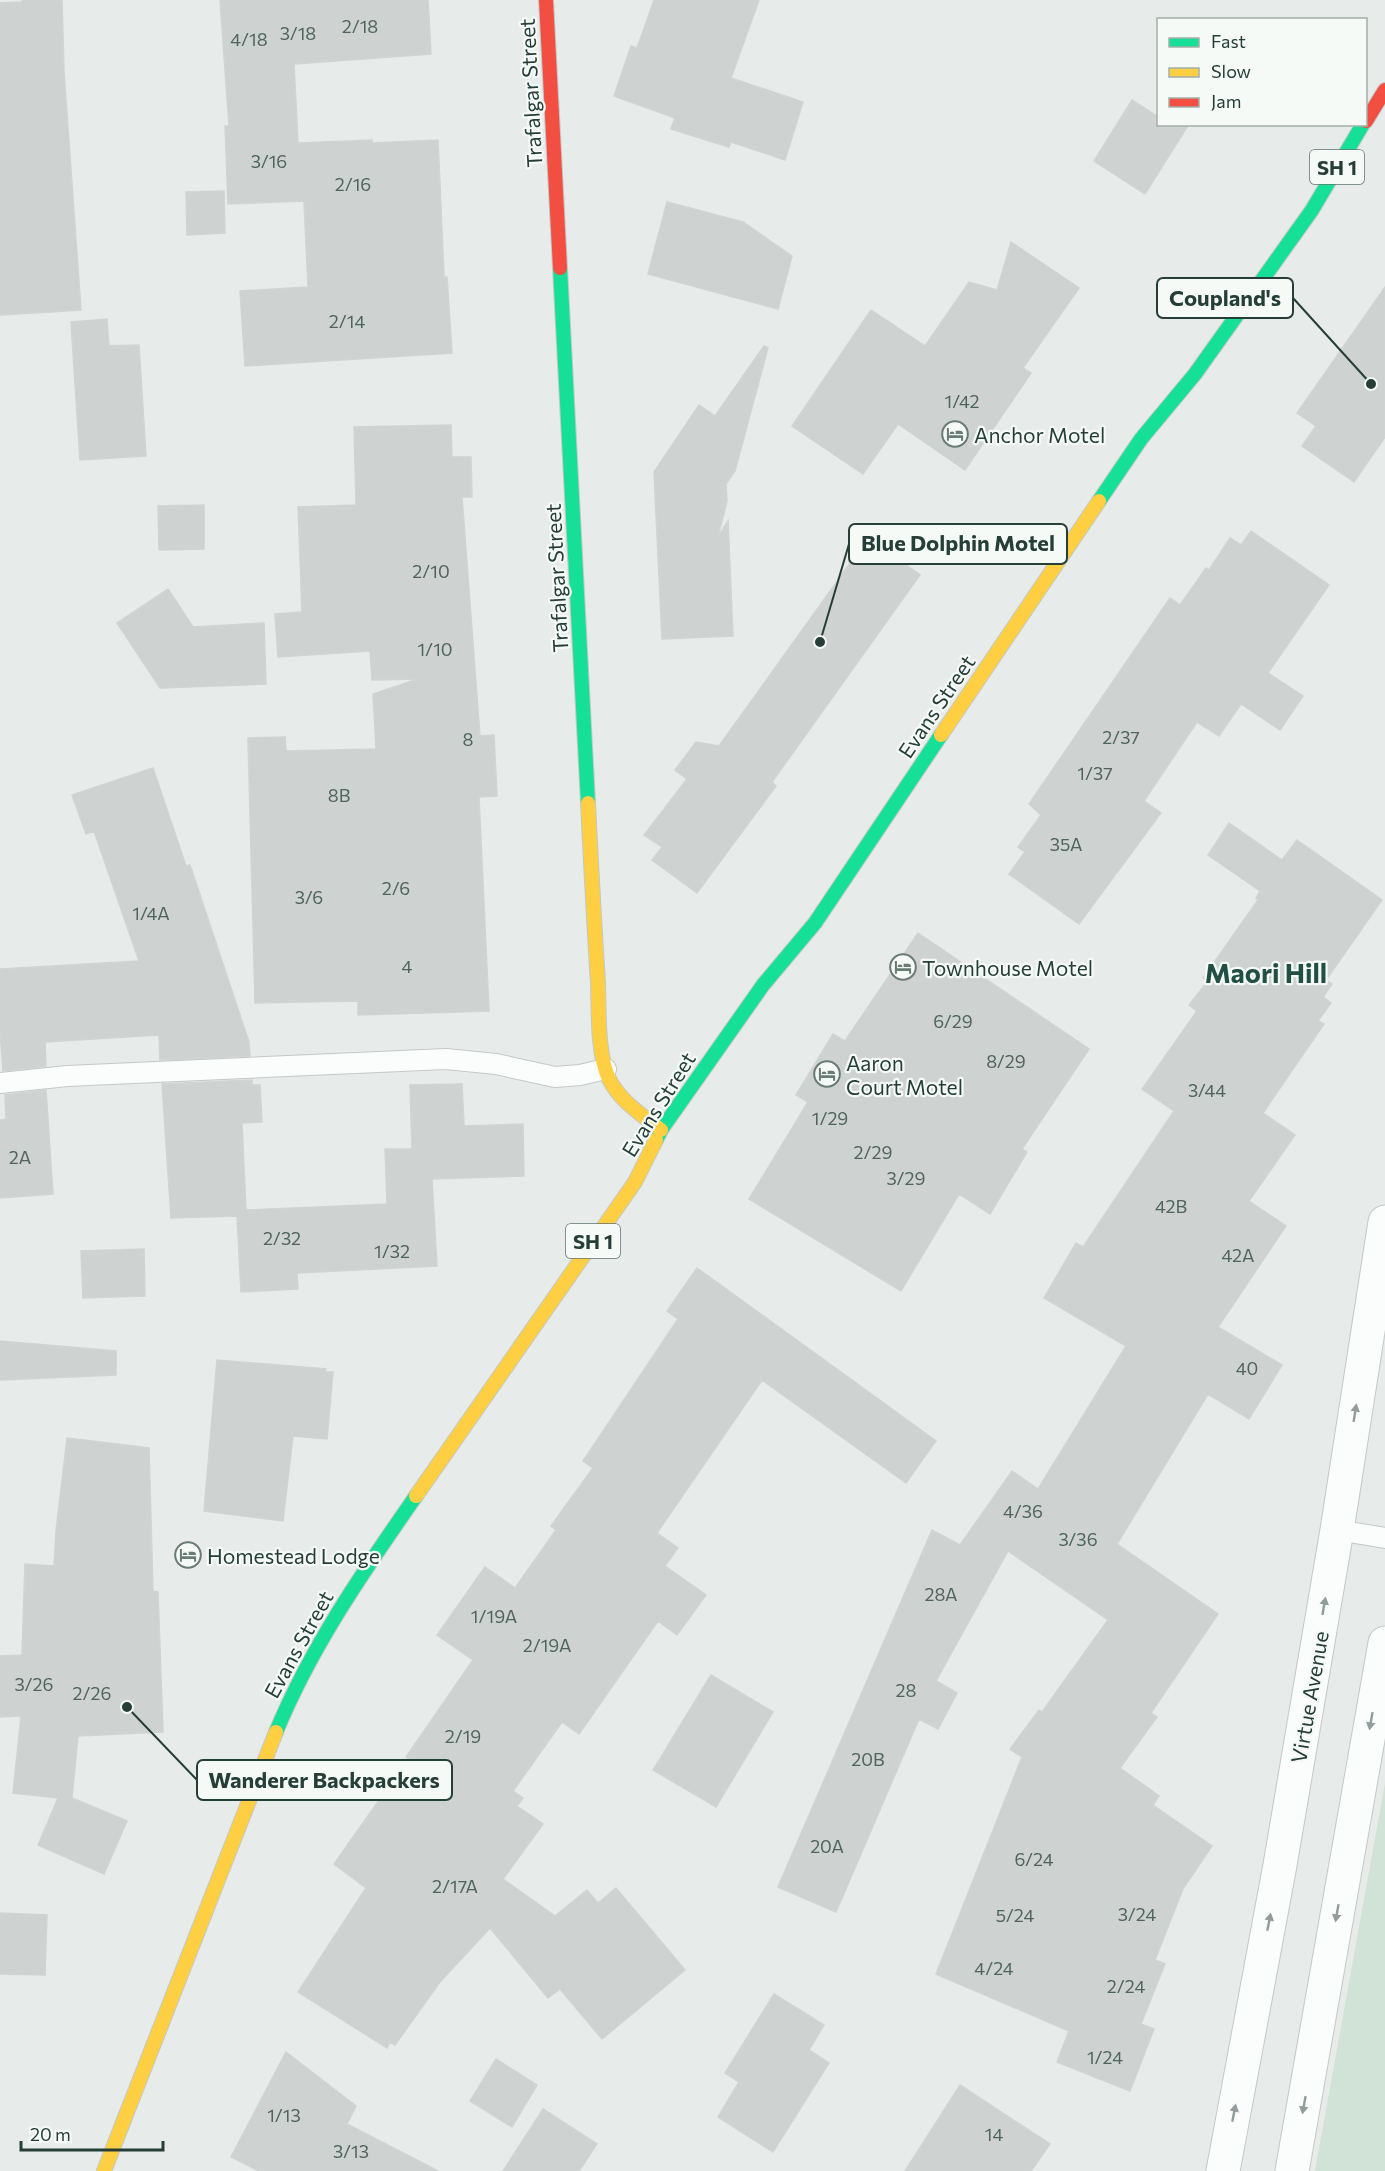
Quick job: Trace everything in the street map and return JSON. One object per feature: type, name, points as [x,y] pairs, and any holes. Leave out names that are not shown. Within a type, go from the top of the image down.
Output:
[{"type":"main road","name":"Trafalgar Street","points":[[546,0],[600,1028],[606,1069],[614,1088],[627,1103],[661,1130]]},
{"type":"main road","name":"Evans Street","points":[[1367,123],[1375,110]]},
{"type":"main road","name":"Evans Street","points":[[104,2171],[292,1693],[326,1631],[370,1562],[635,1182],[661,1130],[763,985],[815,922],[1141,439],[1195,374],[1312,210],[1365,126]]},
{"type":"street","name":"Virtue Avenue","points":[[1223,2171],[1280,1865],[1337,1530],[1385,1222]]},
{"type":"street","points":[[1292,2171],[1385,1643]]},
{"type":"lane","points":[[0,1083],[67,1076],[446,1059],[496,1064],[555,1077],[580,1075],[606,1069]]},
{"type":"lane","points":[[1337,1530],[1385,1538]]},
{"type":"green space","points":[[1385,1783],[1385,2171],[1315,2171]]},
{"type":"building","points":[[22,0],[62,0],[64,72],[81,310],[0,315],[0,3],[22,2]]},
{"type":"building","points":[[220,0],[428,0],[431,54],[294,64],[298,143],[438,140],[444,277],[447,277],[452,353],[245,366],[240,291],[308,287],[304,201],[228,204],[225,126],[229,126]]},
{"type":"building","points":[[654,0],[759,0],[731,78],[803,102],[785,160],[731,142],[729,147],[671,129],[675,118],[614,96],[631,46],[637,48]]},
{"type":"building","points":[[1132,100],[1157,116],[1157,126],[1188,126],[1145,194],[1094,161]]},
{"type":"building","points":[[224,191],[225,233],[187,235],[186,192]]},
{"type":"building","points":[[667,202],[743,222],[792,256],[778,309],[648,274]]},
{"type":"building","points":[[1011,242],[1079,288],[1023,368],[1031,373],[965,470],[898,424],[863,474],[792,426],[871,310],[925,346],[969,282],[997,290]]},
{"type":"building","points":[[1385,287],[1385,437],[1354,482],[1302,446],[1316,426],[1297,413]]},
{"type":"building","points":[[107,319],[109,346],[139,345],[146,456],[80,460],[71,322]]},
{"type":"building","points":[[764,346],[768,348],[735,471],[726,484],[727,501],[718,537],[728,521],[733,636],[662,639],[654,472],[699,405],[715,416]]},
{"type":"building","points":[[451,425],[452,457],[471,457],[472,497],[462,497],[480,736],[494,735],[497,796],[479,797],[489,1011],[358,1015],[358,1001],[255,1003],[248,738],[285,737],[286,751],[376,749],[373,694],[418,679],[372,680],[370,651],[278,657],[275,614],[302,612],[298,507],[356,505],[354,427]]},
{"type":"building","points":[[204,505],[204,549],[159,550],[158,506]]},
{"type":"building","points":[[1251,531],[1329,585],[1268,673],[1303,696],[1280,730],[1241,704],[1219,736],[1197,722],[1144,801],[1161,813],[1079,924],[1009,874],[1025,852],[1018,847],[1041,815],[1029,804],[1170,598],[1180,605],[1206,568],[1209,570],[1230,538],[1241,545]]},
{"type":"building","points":[[868,538],[920,575],[772,782],[776,786],[697,893],[652,860],[662,847],[644,835],[687,779],[675,770],[696,742],[719,746]]},
{"type":"building","points":[[168,589],[193,627],[264,623],[266,684],[160,688],[117,623]]},
{"type":"building","points":[[153,768],[186,866],[190,865],[249,1042],[250,1056],[160,1060],[159,1035],[45,1042],[46,1066],[3,1071],[0,969],[139,961],[94,831],[86,834],[72,795]]},
{"type":"building","points":[[1229,823],[1282,860],[1297,840],[1382,900],[1326,980],[1332,984],[1323,997],[1331,1003],[1318,1021],[1324,1024],[1263,1113],[1295,1135],[1249,1201],[1286,1226],[1218,1327],[1282,1365],[1249,1419],[1208,1394],[1117,1544],[1218,1614],[1151,1713],[1157,1717],[1120,1768],[1159,1796],[1153,1805],[1212,1846],[1183,1889],[1155,1960],[1165,1964],[1141,2024],[1154,2029],[1130,2091],[1057,2062],[1069,2031],[936,1974],[1022,1757],[1010,1749],[1039,1710],[1042,1712],[1108,1620],[1008,1551],[936,1681],[957,1693],[938,1729],[919,1719],[836,1912],[778,1887],[932,1530],[960,1545],[1012,1471],[1038,1489],[1126,1346],[1044,1298],[1076,1243],[1083,1247],[1174,1111],[1142,1089],[1197,1011],[1189,1005],[1208,981],[1203,978],[1258,900],[1256,898],[1260,891],[1208,855]]},
{"type":"building","points":[[918,933],[1089,1049],[1022,1149],[1027,1152],[990,1214],[959,1194],[901,1291],[749,1199],[808,1102],[796,1095],[833,1034],[845,1041]]},
{"type":"building","points":[[252,1080],[252,1085],[260,1085],[262,1122],[242,1123],[246,1210],[387,1204],[385,1149],[412,1149],[410,1085],[462,1084],[464,1126],[523,1124],[524,1176],[432,1179],[437,1266],[297,1273],[298,1289],[241,1292],[237,1216],[171,1218],[162,1084]]},
{"type":"building","points":[[46,1090],[53,1194],[0,1198],[0,1120],[6,1119],[5,1095]]},
{"type":"building","points":[[144,1249],[145,1296],[83,1298],[81,1251]]},
{"type":"building","points":[[697,1268],[936,1441],[906,1483],[762,1380],[657,1533],[678,1548],[665,1566],[706,1595],[677,1635],[658,1621],[579,1734],[562,1722],[513,1791],[523,1798],[517,1806],[543,1824],[503,1879],[555,1916],[587,1890],[598,1903],[616,1888],[685,1970],[602,2039],[560,1989],[548,1998],[490,1928],[440,1982],[395,2045],[390,2042],[387,2048],[298,1992],[366,1888],[334,1864],[408,1759],[406,1757],[473,1660],[437,1635],[485,1567],[515,1588],[556,1530],[551,1526],[593,1468],[583,1461],[678,1319],[667,1311]]},
{"type":"building","points":[[0,1341],[116,1351],[116,1375],[0,1380]]},
{"type":"building","points":[[217,1360],[326,1369],[325,1372],[333,1372],[327,1439],[293,1436],[283,1521],[204,1511]]},
{"type":"building","points":[[67,1438],[149,1448],[153,1591],[158,1592],[163,1732],[78,1736],[72,1798],[127,1821],[104,1874],[38,1845],[58,1798],[13,1793],[21,1716],[0,1717],[0,1656],[22,1655],[25,1564],[54,1566]]},
{"type":"building","points":[[711,1675],[773,1712],[716,1807],[653,1770]]},
{"type":"building","points":[[0,1913],[47,1915],[45,1975],[0,1974]]},
{"type":"building","points":[[774,1994],[824,2025],[809,2050],[829,2063],[773,2152],[718,2117],[739,2082],[725,2073]]},
{"type":"building","points":[[286,2052],[356,2106],[347,2124],[438,2171],[259,2171],[231,2157]]},
{"type":"building","points":[[496,2059],[537,2085],[512,2127],[470,2101]]},
{"type":"building","points":[[960,2085],[1050,2144],[1031,2171],[905,2171]]},
{"type":"building","points":[[543,2109],[597,2144],[579,2171],[503,2171]]},
{"type":"traffic: fast","points":[[1099,501],[1141,439],[1195,374],[1312,210],[1362,126]]},
{"type":"traffic: fast","points":[[560,268],[588,803]]},
{"type":"traffic: fast","points":[[656,1140],[763,985],[815,923],[941,735]]},
{"type":"traffic: fast","points":[[276,1732],[305,1670],[339,1611],[416,1496]]},
{"type":"traffic: slow","points":[[941,735],[1099,501]]},
{"type":"traffic: slow","points":[[588,803],[602,1057],[609,1079],[619,1094],[661,1130]]},
{"type":"traffic: slow","points":[[416,1496],[635,1182],[656,1140]]},
{"type":"traffic: slow","points":[[104,2171],[276,1732]]},
{"type":"traffic: jam","points":[[546,0],[560,268]]},
{"type":"traffic: jam","points":[[1367,119],[1385,90]]},
{"type":"place","name":"Coupland's","points":[[1371,384]]},
{"type":"place","name":"Anchor Motel","points":[[955,434]]},
{"type":"place","name":"Blue Dolphin Motel","points":[[820,642]]},
{"type":"place","name":"Townhouse Motel","points":[[903,967]]},
{"type":"place","name":"Aaron Court Motel","points":[[827,1074]]},
{"type":"place","name":"Homestead Lodge","points":[[188,1555]]},
{"type":"place","name":"Wanderer Backpackers","points":[[127,1707]]},
{"type":"district","name":"Maori Hill","points":[[1266,972]]}]
